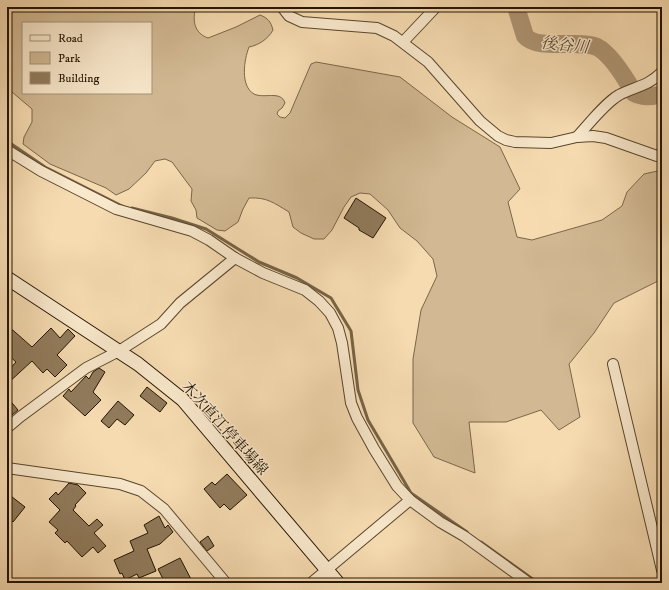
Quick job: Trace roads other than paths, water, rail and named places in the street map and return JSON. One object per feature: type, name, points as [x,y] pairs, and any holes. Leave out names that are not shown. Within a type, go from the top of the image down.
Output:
[{"type":"main road","name":"木次直江停車場線","points":[[7,278],[119,351],[155,377],[183,400],[338,583]]},
{"type":"street","points":[[282,7],[289,16],[302,22],[377,28],[394,36],[428,62],[480,121],[498,136],[506,140],[535,144],[593,136],[606,138],[657,156],[662,153]]},
{"type":"street","points":[[403,42],[436,7]]},
{"type":"street","points":[[577,137],[611,101],[619,95],[648,84],[662,72]]},
{"type":"street","points":[[7,150],[41,171],[116,209],[192,231],[209,240],[235,258],[263,273],[305,290],[320,301],[330,313],[338,328],[342,343],[351,403],[357,418],[374,450],[397,486],[410,500],[440,522],[464,536],[529,583]]},
{"type":"street","points":[[7,428],[86,368],[119,351],[161,324],[180,303],[235,258]]},
{"type":"street","points":[[613,364],[662,570]]},
{"type":"street","points":[[7,468],[120,484],[141,491],[164,508],[226,583]]},
{"type":"street","points":[[311,583],[410,500]]},
{"type":"waterway","name":"後谷川","points":[[516,7],[525,36],[531,40],[539,43],[580,44],[597,47],[608,55],[613,61],[634,93],[641,96],[655,96],[662,94]]},
{"type":"waterway","points":[[7,141],[45,167],[124,207]]},
{"type":"waterway","points":[[132,208],[172,218],[206,229],[259,262],[297,278],[331,298],[351,331],[358,390],[368,420],[411,493],[467,532]]},
{"type":"waterway","points":[[481,542],[534,580],[541,583]]}]
